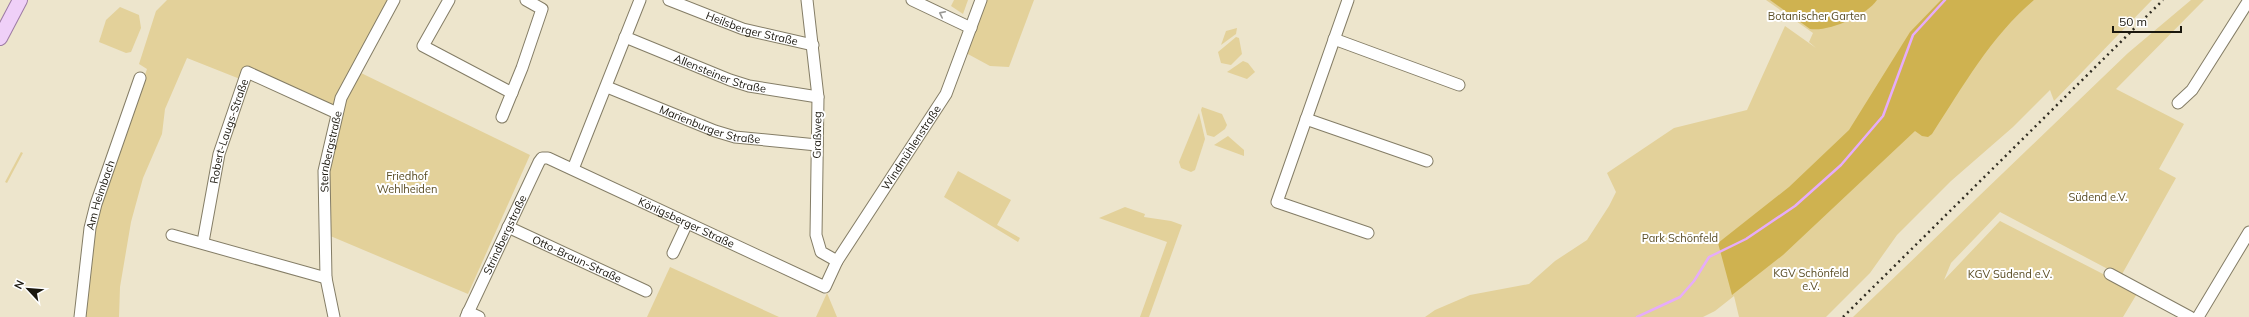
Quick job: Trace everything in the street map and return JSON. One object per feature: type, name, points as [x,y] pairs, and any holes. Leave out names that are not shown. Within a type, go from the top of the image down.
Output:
[{"type":"main road","points":[[0,38],[20,0]]},
{"type":"street","name":"Sternbergstraße","points":[[334,317],[326,278],[324,171],[341,98],[394,0]]},
{"type":"street","points":[[449,0],[423,46],[512,93]]},
{"type":"street","points":[[573,169],[607,87],[640,0]]},
{"type":"street","name":"Heilsberger Straße","points":[[669,0],[743,29],[813,45]]},
{"type":"street","name":"Graßweg","points":[[807,0],[818,96],[816,235],[821,252],[837,261]]},
{"type":"street","points":[[912,0],[971,28]]},
{"type":"street","name":"Windmühlenstraße","points":[[825,287],[837,261],[946,94],[981,0]]},
{"type":"street","points":[[1348,0],[1277,202],[1368,233]]},
{"type":"street","points":[[2178,103],[2192,90],[2249,0]]},
{"type":"street","points":[[502,116],[540,22],[542,9],[529,1]]},
{"type":"street","name":"Allensteiner Straße","points":[[625,37],[730,80],[749,86],[818,96]]},
{"type":"street","points":[[1334,39],[1459,85]]},
{"type":"street","name":"Robert-Laugs-Straße","points":[[203,242],[219,154],[247,72],[337,113]]},
{"type":"street","name":"Am Heimbach","points":[[80,317],[90,228],[96,204],[140,78]]},
{"type":"street","name":"Marienburger Straße","points":[[607,87],[715,131],[735,137],[817,144]]},
{"type":"street","points":[[1306,119],[1427,162]]},
{"type":"street","name":"Strindbergstraße","points":[[467,315],[538,162],[542,158],[548,158]]},
{"type":"street","name":"Königsberger Straße","points":[[548,158],[825,287]]},
{"type":"street","points":[[673,253],[687,223]]},
{"type":"street","name":"Otto-Braun-Straße","points":[[508,227],[646,291]]},
{"type":"street","points":[[2198,317],[2249,232]]},
{"type":"street","points":[[172,235],[203,242],[326,278]]},
{"type":"street","points":[[2110,274],[2190,317]]},
{"type":"street","points":[[467,315],[479,317]]},
{"type":"green space","points":[[167,0],[389,0],[337,94],[333,107],[246,67],[240,79],[187,58],[165,109],[162,134],[143,178],[131,222],[120,287],[119,317],[83,317],[96,218],[147,69],[139,64],[156,11]]},
{"type":"green space","points":[[954,0],[968,0],[963,14],[951,6]]},
{"type":"green space","points":[[985,0],[1034,0],[1009,67],[990,66],[966,53]]},
{"type":"green space","name":"Park Schönfeld","points":[[1766,0],[2152,0],[2054,101],[2050,90],[2013,127],[1951,181],[1897,235],[1870,273],[1826,317],[1739,317],[1734,296],[1715,311],[1703,317],[1425,317],[1435,310],[1470,295],[1529,284],[1555,261],[1587,240],[1609,206],[1616,192],[1607,173],[1674,128],[1747,110],[1785,26],[1816,48],[1809,42],[1813,33]]},
{"type":"green space","name":"Botanischer Garten","points":[[1770,0],[1877,0],[1865,11],[1847,21],[1827,28],[1810,29]]},
{"type":"green space","points":[[1941,0],[2034,0],[2004,30],[1978,63],[1932,134],[1928,137],[1922,136],[1915,131],[1783,255],[1732,295],[1718,243],[1789,187],[1849,130],[1910,32]]},
{"type":"green space","points":[[2191,0],[2204,0],[2116,89],[2184,124],[2159,169],[2176,178],[2121,276],[2000,212],[1951,263],[1944,280],[2000,221],[2138,292],[2123,317],[1853,317],[2128,53]]},
{"type":"green space","points":[[120,7],[139,15],[141,28],[131,52],[126,53],[99,42],[106,20]]},
{"type":"green space","points":[[1237,28],[1236,34],[1221,45],[1226,31]]},
{"type":"green space","points":[[1236,37],[1239,38],[1242,54],[1231,65],[1221,63],[1218,52]]},
{"type":"green space","points":[[1243,61],[1248,63],[1255,72],[1247,79],[1227,72]]},
{"type":"green space","name":"Friedhof Wehlheiden","points":[[361,73],[530,155],[468,294],[328,235],[328,170],[344,100]]},
{"type":"green space","points":[[1202,107],[1222,114],[1227,125],[1225,129],[1214,137],[1207,135],[1201,110]]},
{"type":"green space","points":[[1199,113],[1205,139],[1195,170],[1191,172],[1181,168],[1179,162]]},
{"type":"green space","points":[[1228,136],[1244,150],[1244,156],[1214,145]]},
{"type":"green space","points":[[21,152],[23,153],[7,183],[5,182]]},
{"type":"green space","points":[[958,171],[1011,200],[997,225],[1020,238],[1018,242],[944,197]]},
{"type":"green space","points":[[1125,207],[1145,214],[1144,217],[1171,221],[1182,225],[1149,317],[1140,317],[1167,242],[1099,218]]},
{"type":"green space","points":[[670,267],[779,317],[647,317]]},
{"type":"green space","points":[[827,293],[837,317],[816,317]]},
{"type":"waterway","points":[[1637,317],[1680,297],[1694,281],[1709,257],[1746,239],[1795,206],[1841,165],[1883,116],[1913,35],[1945,0]]},
{"type":"railway","points":[[1843,317],[2163,0]]},
{"type":"park label","name":"Südend e.V.","points":[[2098,197]]},
{"type":"park label","name":"KGV Südend e.V.","points":[[2010,274]]},
{"type":"park label","name":"KGV Schönfeld e.V.","points":[[1811,279]]}]
